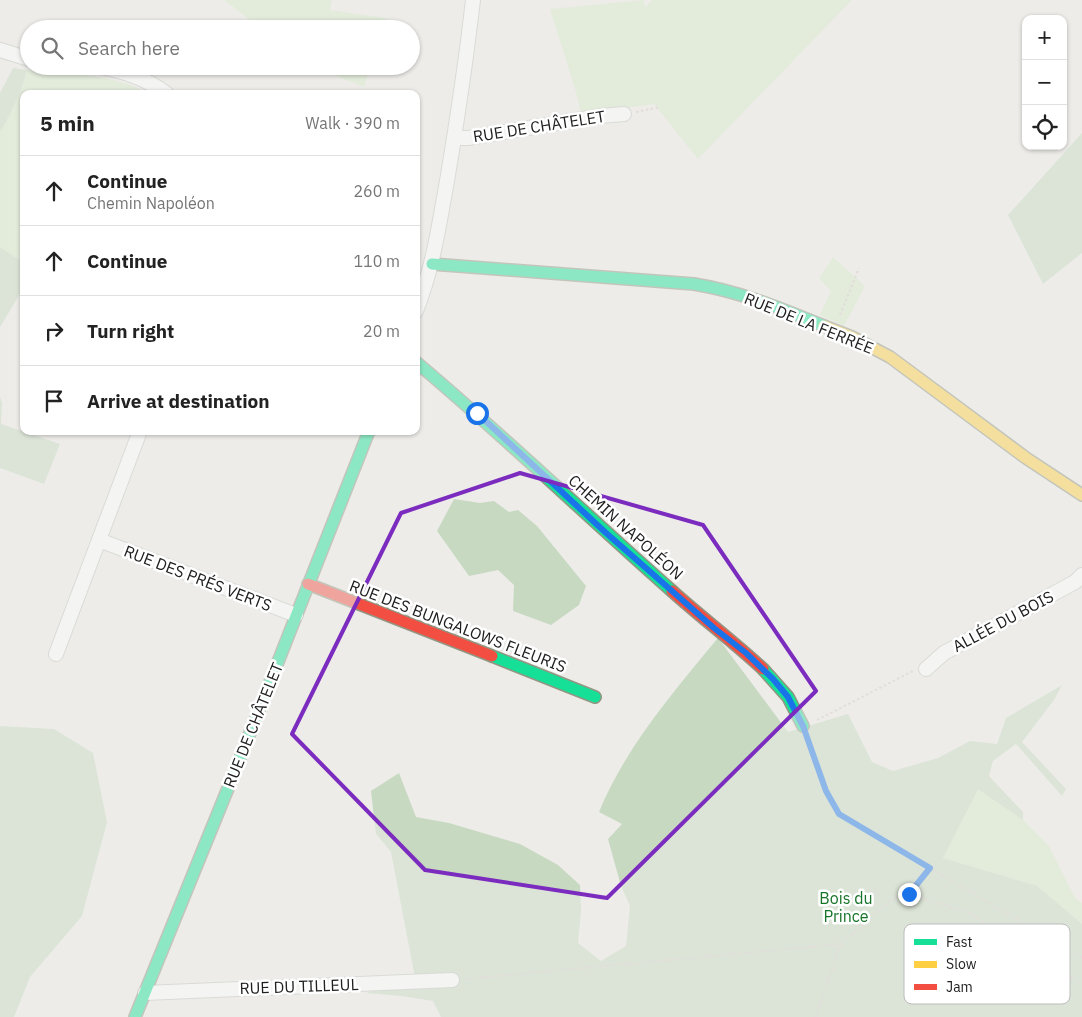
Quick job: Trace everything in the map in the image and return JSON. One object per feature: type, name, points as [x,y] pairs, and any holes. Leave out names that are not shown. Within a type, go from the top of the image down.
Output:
[{"type":"street","name":"RUE DE CHÂTELET","points":[[422,278],[432,264],[454,138],[473,0]]},
{"type":"street","points":[[0,50],[20,56]]},
{"type":"street","points":[[131,75],[160,90]]},
{"type":"street","name":"RUE DE CHÂTELET","points":[[454,138],[468,138],[624,114]]},
{"type":"street","name":"RUE DE LA FERRÉE","points":[[432,264],[694,284],[724,289],[754,298],[834,329],[890,357],[1026,458],[1082,494]]},
{"type":"street","name":"CHEMIN NAPOLÉON","points":[[420,365],[477,413],[605,532],[699,615],[746,653],[773,679],[788,697],[803,726]]},
{"type":"street","points":[[56,654],[138,435]]},
{"type":"street","name":"RUE DE CHÂTELET","points":[[136,1017],[367,435]]},
{"type":"street","name":"RUE DES PRÉS VERTS","points":[[99,540],[296,616]]},
{"type":"street","name":"ALLÉE DU BOIS","points":[[926,669],[944,653],[1075,582],[1082,575]]},
{"type":"street","name":"RUE DES BUNGALOWS FLEURIS","points":[[308,584],[595,697]]},
{"type":"street","name":"RUE DU TILLEUL","points":[[145,992],[452,980]]},
{"type":"path","points":[[624,114],[660,107]]},
{"type":"path","points":[[834,329],[859,268]]},
{"type":"path","points":[[926,669],[909,672],[803,726],[826,791],[839,814],[1025,924]]},
{"type":"path","points":[[816,1017],[841,944],[890,901],[909,894],[930,868]]},
{"type":"path","points":[[909,894],[969,913],[987,924]]},
{"type":"path","points":[[452,980],[841,944]]},
{"type":"path","points":[[1070,951],[1082,958]]},
{"type":"path","points":[[1070,976],[1082,984]]},
{"type":"highlighted area","points":[[520,473],[703,525],[816,691],[607,898],[425,870],[292,734],[401,513]]},
{"type":"green space","points":[[224,0],[332,0],[330,10],[386,18],[385,20],[250,20]]},
{"type":"green space","points":[[644,0],[645,8],[652,0],[852,0],[698,159],[654,104],[581,114],[550,9]]},
{"type":"green space","points":[[13,68],[20,69],[20,75],[25,75],[22,86],[0,132],[0,93]]},
{"type":"green space","points":[[25,75],[82,75],[121,82],[141,90],[20,90]]},
{"type":"green space","points":[[334,75],[368,75],[364,87]]},
{"type":"green space","points":[[20,91],[20,260],[0,247],[0,132]]},
{"type":"green space","points":[[1082,133],[1082,253],[1043,284],[1008,215]]},
{"type":"green space","points":[[0,247],[20,260],[20,294],[0,327]]},
{"type":"green space","points":[[833,257],[865,286],[844,326],[820,315],[831,291],[819,278]]},
{"type":"green space","points":[[0,397],[2,403],[1,424],[20,430],[20,435],[33,435],[60,444],[44,484],[0,468]]},
{"type":"green space","points":[[454,499],[480,503],[494,501],[509,512],[518,510],[537,526],[586,586],[579,605],[551,625],[513,611],[514,585],[498,570],[469,576],[437,531]]},
{"type":"green space","name":"Bois du Prince","points":[[718,638],[788,732],[848,714],[872,762],[893,771],[938,758],[970,741],[997,744],[1006,718],[1062,685],[1054,700],[1022,742],[1066,789],[1062,796],[1016,744],[993,761],[989,776],[1023,812],[1023,820],[978,789],[943,858],[1037,886],[1082,924],[1082,1017],[441,1017],[433,1001],[366,993],[415,978],[391,852],[376,834],[371,791],[399,773],[416,817],[449,823],[520,844],[558,865],[580,885],[581,911],[578,943],[601,961],[626,946],[630,906],[621,886],[608,839],[622,824],[599,812],[622,765],[668,699]]},
{"type":"green space","points":[[0,726],[54,729],[93,753],[107,822],[82,916],[30,977],[14,1017],[0,1017]]},
{"type":"green space","points":[[978,788],[1023,820],[1049,846],[1075,898],[1082,903],[1082,924],[1037,886],[943,858]]},
{"type":"traffic: fast","points":[[432,264],[694,284],[744,296],[824,326]]},
{"type":"traffic: fast","points":[[420,365],[481,418],[672,591]]},
{"type":"traffic: fast","points":[[135,1017],[233,776],[367,435]]},
{"type":"traffic: fast","points":[[492,656],[595,697]]},
{"type":"traffic: fast","points":[[763,669],[788,697],[803,726]]},
{"type":"traffic: slow","points":[[824,326],[852,337],[890,357],[1026,458],[1082,495]]},
{"type":"traffic: jam","points":[[308,584],[492,656]]},
{"type":"traffic: jam","points":[[672,591],[763,669]]},
{"type":"route","points":[[477,413],[605,532],[714,628],[746,653],[773,679],[788,697],[803,726],[826,791],[839,814],[930,868],[909,894]]}]
